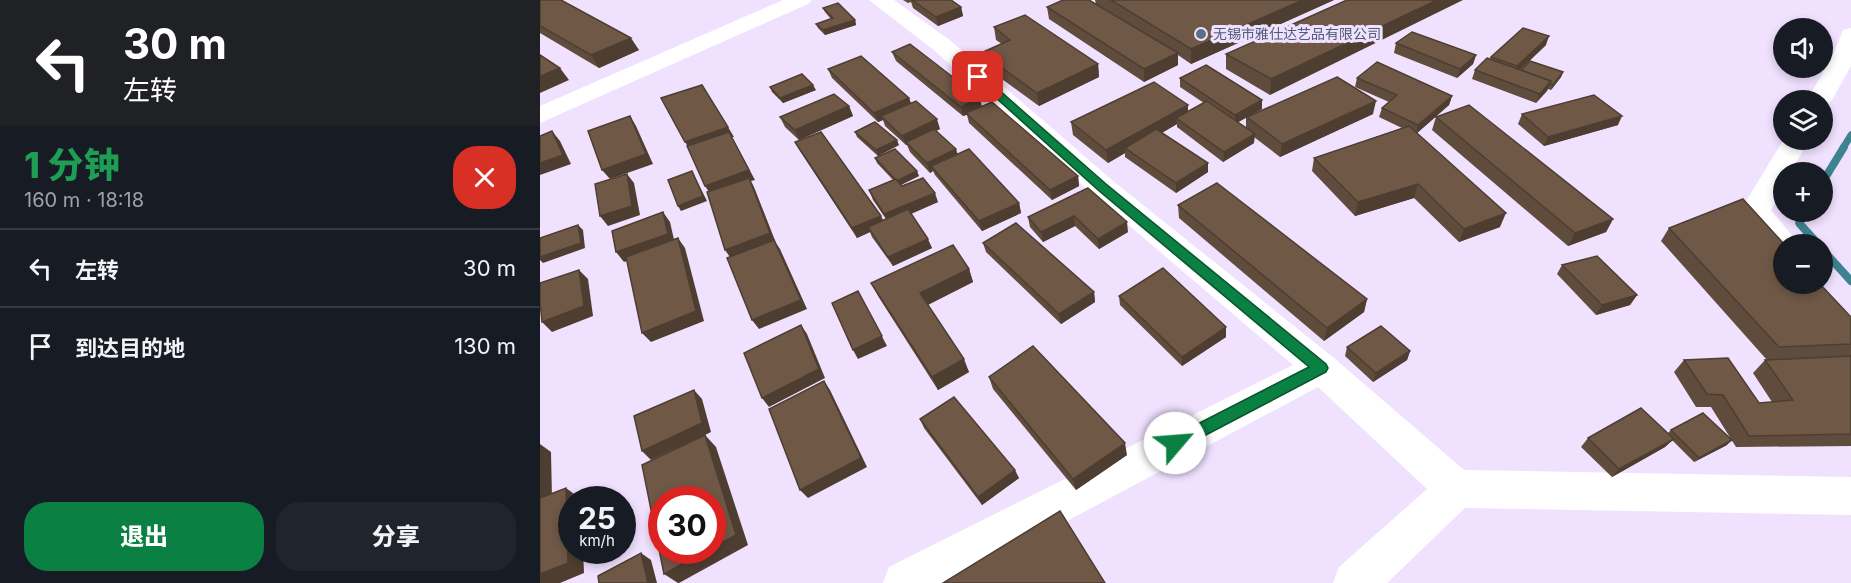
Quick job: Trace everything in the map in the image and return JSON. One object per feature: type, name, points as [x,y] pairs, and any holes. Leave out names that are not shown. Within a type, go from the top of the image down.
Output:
[{"type":"street","points":[[540,115],[801,0]]},
{"type":"street","points":[[880,0],[943,46],[1102,187],[1321,368],[1455,489],[1851,496]]},
{"type":"street","points":[[1826,90],[1847,60],[1851,35]]},
{"type":"street","points":[[1775,234],[1755,211],[1790,150]]},
{"type":"street","points":[[905,583],[1321,368]]},
{"type":"street","points":[[1354,583],[1455,489]]},
{"type":"building","points":[[540,0],[561,0],[631,38],[591,55],[540,26]]},
{"type":"building","points":[[912,0],[951,0],[961,7],[936,17]]},
{"type":"building","points":[[1063,0],[1089,0],[1178,53],[1144,69],[1047,7]]},
{"type":"building","name":"无锡市雅仕达艺品有限公司","points":[[1111,0],[1303,0],[1191,49]]},
{"type":"building","points":[[1347,0],[1437,0],[1271,79],[1226,54]]},
{"type":"building","points":[[838,3],[855,20],[823,30],[816,24],[833,18],[823,8]]},
{"type":"building","points":[[1025,15],[1098,64],[1037,93],[981,53],[1010,40],[994,27]]},
{"type":"building","points":[[1523,28],[1549,36],[1517,66],[1491,57]]},
{"type":"building","points":[[1412,32],[1476,55],[1460,69],[1396,43]]},
{"type":"building","points":[[910,44],[980,98],[961,107],[892,52]]},
{"type":"building","points":[[540,55],[560,68],[540,76]]},
{"type":"building","points":[[861,56],[909,98],[874,113],[828,69]]},
{"type":"building","points":[[1487,58],[1551,81],[1540,94],[1475,70]]},
{"type":"building","points":[[1530,61],[1563,72],[1553,85],[1550,84],[1551,81],[1521,70]]},
{"type":"building","points":[[1377,62],[1452,96],[1418,125],[1382,108],[1397,95],[1357,78]]},
{"type":"building","points":[[1206,65],[1262,100],[1235,115],[1180,78]]},
{"type":"building","points":[[802,74],[813,85],[780,98],[770,87]]},
{"type":"building","points":[[1337,77],[1376,101],[1282,144],[1247,117]]},
{"type":"building","points":[[1154,82],[1188,105],[1106,150],[1071,122]]},
{"type":"building","points":[[702,85],[728,127],[685,142],[661,98]]},
{"type":"building","points":[[834,94],[849,106],[795,130],[780,117]]},
{"type":"building","points":[[1594,95],[1622,116],[1548,137],[1522,114]]},
{"type":"building","points":[[916,101],[937,119],[902,136],[881,116]]},
{"type":"building","points":[[1207,101],[1255,134],[1224,152],[1176,118]]},
{"type":"building","points":[[992,102],[1078,176],[1050,190],[966,113]]},
{"type":"building","points":[[1469,105],[1613,219],[1575,233],[1436,117]]},
{"type":"building","points":[[630,116],[646,154],[602,170],[588,131]]},
{"type":"building","points":[[875,122],[897,140],[876,150],[855,132]]},
{"type":"building","points":[[1409,126],[1506,213],[1464,229],[1418,184],[1358,202],[1314,158]]},
{"type":"building","points":[[934,129],[956,149],[927,163],[906,142]]},
{"type":"building","points":[[1156,129],[1208,163],[1176,183],[1125,148]]},
{"type":"building","points":[[552,131],[563,155],[540,163],[540,136]]},
{"type":"building","points":[[729,132],[749,170],[705,186],[687,146]]},
{"type":"building","points":[[821,132],[881,216],[852,228],[795,142]]},
{"type":"building","points":[[895,149],[917,171],[897,181],[875,158]]},
{"type":"building","points":[[969,149],[1019,203],[979,221],[931,166]]},
{"type":"building","points":[[692,171],[703,196],[678,206],[668,180]]},
{"type":"building","points":[[627,174],[632,206],[600,216],[595,184]]},
{"type":"building","points":[[749,178],[770,233],[725,250],[707,192]]},
{"type":"building","points":[[923,178],[935,193],[884,214],[869,190],[896,179],[902,186]]},
{"type":"building","points":[[1217,183],[1367,299],[1327,328],[1178,205]]},
{"type":"building","points":[[1088,188],[1127,222],[1098,239],[1074,216],[1041,232],[1028,217]]},
{"type":"building","points":[[1743,199],[1775,234],[1773,234],[1773,294],[1829,294],[1851,317],[1851,344],[1779,347],[1669,228]]},
{"type":"building","points":[[908,209],[928,239],[888,257],[868,227]]},
{"type":"building","points":[[663,212],[668,234],[616,252],[612,231]]},
{"type":"building","points":[[1016,223],[1094,292],[1059,314],[983,243]]},
{"type":"building","points":[[578,225],[581,243],[540,257],[540,238]]},
{"type":"building","points":[[678,238],[696,311],[642,333],[626,257]]},
{"type":"building","points":[[774,240],[801,300],[752,320],[727,258]]},
{"type":"building","points":[[953,245],[969,269],[920,293],[964,359],[932,377],[871,283]]},
{"type":"building","points":[[1597,256],[1637,295],[1602,305],[1562,265]]},
{"type":"building","points":[[1163,268],[1226,327],[1182,357],[1119,296]]},
{"type":"building","points":[[579,270],[584,306],[542,322],[540,283]]},
{"type":"building","points":[[858,291],[882,336],[853,350],[832,303]]},
{"type":"building","points":[[801,325],[819,369],[762,398],[744,353]]},
{"type":"building","points":[[1381,326],[1410,351],[1376,373],[1347,347]]},
{"type":"building","points":[[1033,346],[1125,443],[1073,479],[989,377]]},
{"type":"building","points":[[1851,356],[1851,434],[1749,436],[1723,395],[1707,394],[1684,360],[1728,358],[1759,403],[1793,400],[1765,360]]},
{"type":"building","points":[[824,381],[861,458],[800,490],[769,409]]},
{"type":"building","points":[[694,390],[702,423],[642,451],[634,416]]},
{"type":"building","points":[[954,397],[1015,470],[978,497],[920,419]]},
{"type":"building","points":[[1641,408],[1674,439],[1619,469],[1588,438]]},
{"type":"building","points":[[1703,413],[1732,440],[1699,458],[1671,430]]},
{"type":"building","points":[[705,435],[721,486],[648,486],[648,495],[642,465]]},
{"type":"building","points":[[558,491],[558,564],[565,564],[540,574],[540,498]]},
{"type":"building","points":[[726,503],[736,535],[726,540]]},
{"type":"building","points":[[1060,511],[1105,583],[943,583]]},
{"type":"building","points":[[641,553],[648,583],[599,583],[598,576],[620,564],[636,564],[636,556]]},
{"type":"building","points":[[662,564],[682,564],[664,574]]},
{"type":"waterway","points":[[1843,148],[1851,135]]},
{"type":"waterway","points":[[1833,165],[1844,147]]},
{"type":"waterway","points":[[1800,222],[1809,234]]},
{"type":"waterway","points":[[1833,261],[1851,281]]},
{"type":"place","name":"无锡市雅仕达艺品有限公司","points":[[1201,34]]},
{"type":"route","points":[[978,77],[1102,187],[1321,368],[1175,443]]}]
